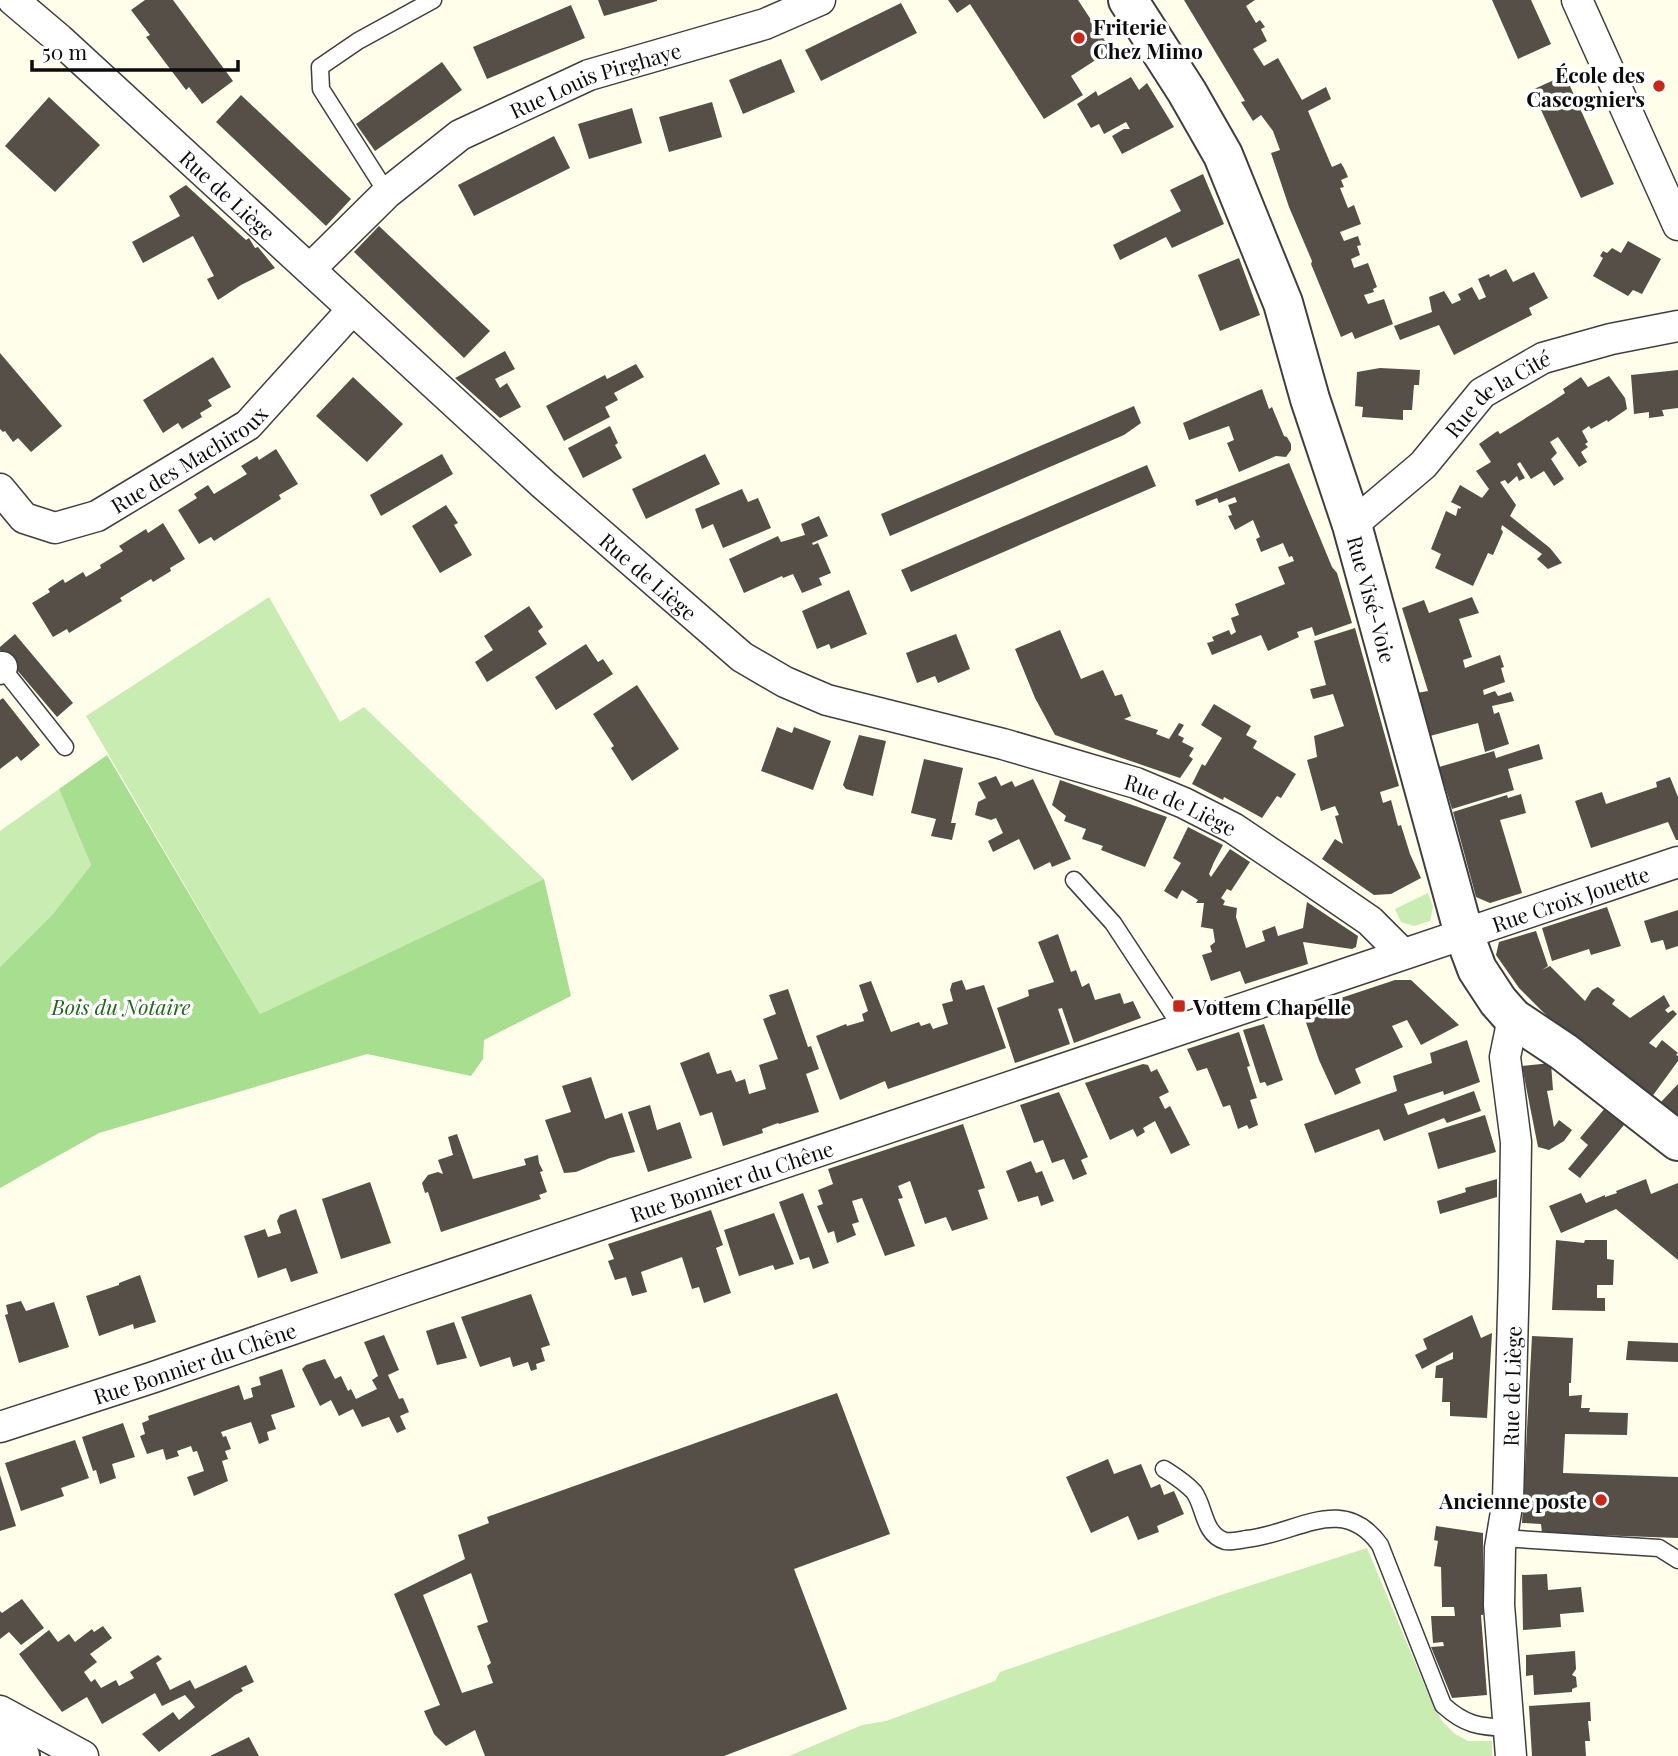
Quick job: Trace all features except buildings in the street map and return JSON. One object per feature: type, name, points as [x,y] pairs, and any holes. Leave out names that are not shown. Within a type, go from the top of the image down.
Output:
[{"type":"street","name":"Rue de Liège","points":[[13,0],[554,494],[742,657],[785,682],[827,700],[1016,748],[1136,783],[1184,803],[1233,828],[1370,921],[1402,953]]},
{"type":"street","name":"Rue Louis Pirghaye","points":[[310,270],[387,193],[460,135],[589,75],[765,24],[820,0]]},
{"type":"street","name":"Rue Visé-Voie","points":[[1128,0],[1187,92],[1223,155],[1283,303],[1310,399],[1352,525],[1464,933],[1477,968],[1498,1001],[1513,1018],[1564,1052],[1678,1141]]},
{"type":"street","points":[[1577,0],[1678,225]]},
{"type":"street","name":"Rue des Machiroux","points":[[0,489],[24,518],[55,528],[97,516],[248,425],[352,310]]},
{"type":"street","name":"Rue de la Cité","points":[[1352,525],[1423,465],[1482,393],[1543,358],[1611,339],[1678,326]]},
{"type":"street","name":"Rue Croix Jouette","points":[[1464,933],[1678,862]]},
{"type":"street","name":"Rue Bonnier du Chêne","points":[[0,1427],[1464,933]]},
{"type":"street","name":"Rue de Liège","points":[[1510,1742],[1499,1605],[1501,1538],[1508,1500],[1514,1275],[1516,1142],[1505,1057],[1513,1018]]},
{"type":"street","points":[[0,1710],[83,1756]]},
{"type":"street","points":[[0,1718],[20,1756]]},
{"type":"lane","points":[[387,193],[321,89],[320,67],[358,41],[433,0]]},
{"type":"lane","points":[[1,667],[65,747]]},
{"type":"lane","points":[[1074,880],[1113,923],[1182,1028]]},
{"type":"lane","points":[[1164,1469],[1183,1480],[1196,1495],[1214,1535],[1226,1541],[1258,1538],[1326,1520],[1345,1519],[1368,1529],[1380,1545],[1443,1705],[1459,1719],[1482,1727],[1510,1742]]},
{"type":"lane","points":[[1501,1538],[1659,1548],[1678,1560]]},
{"type":"green space","points":[[269,597],[340,722],[364,707],[544,879],[260,1014],[86,716]]},
{"type":"green space","name":"Bois du Notaire","points":[[107,755],[260,1014],[544,879],[571,996],[484,1040],[483,1059],[471,1076],[367,1054],[99,1133],[0,1188],[0,967],[53,914],[91,865],[59,789]]},
{"type":"green space","points":[[59,789],[91,865],[53,914],[0,967],[0,831]]},
{"type":"green space","points":[[1428,893],[1433,907],[1430,921],[1414,926],[1401,922],[1395,909]]},
{"type":"green space","points":[[1367,1548],[1442,1721],[1455,1734],[1468,1741],[1492,1741],[1492,1756],[789,1756],[862,1725],[886,1721],[995,1681],[1000,1672],[1224,1594]]},
{"type":"place","name":"Friterie Chez Mimo","points":[[1079,38]]},
{"type":"place","name":"École des Cascogniers","points":[[1659,86]]},
{"type":"place","name":"Vottem Chapelle","points":[[1179,1006]]},
{"type":"place","name":"Ancienne poste","points":[[1601,1500]]}]
